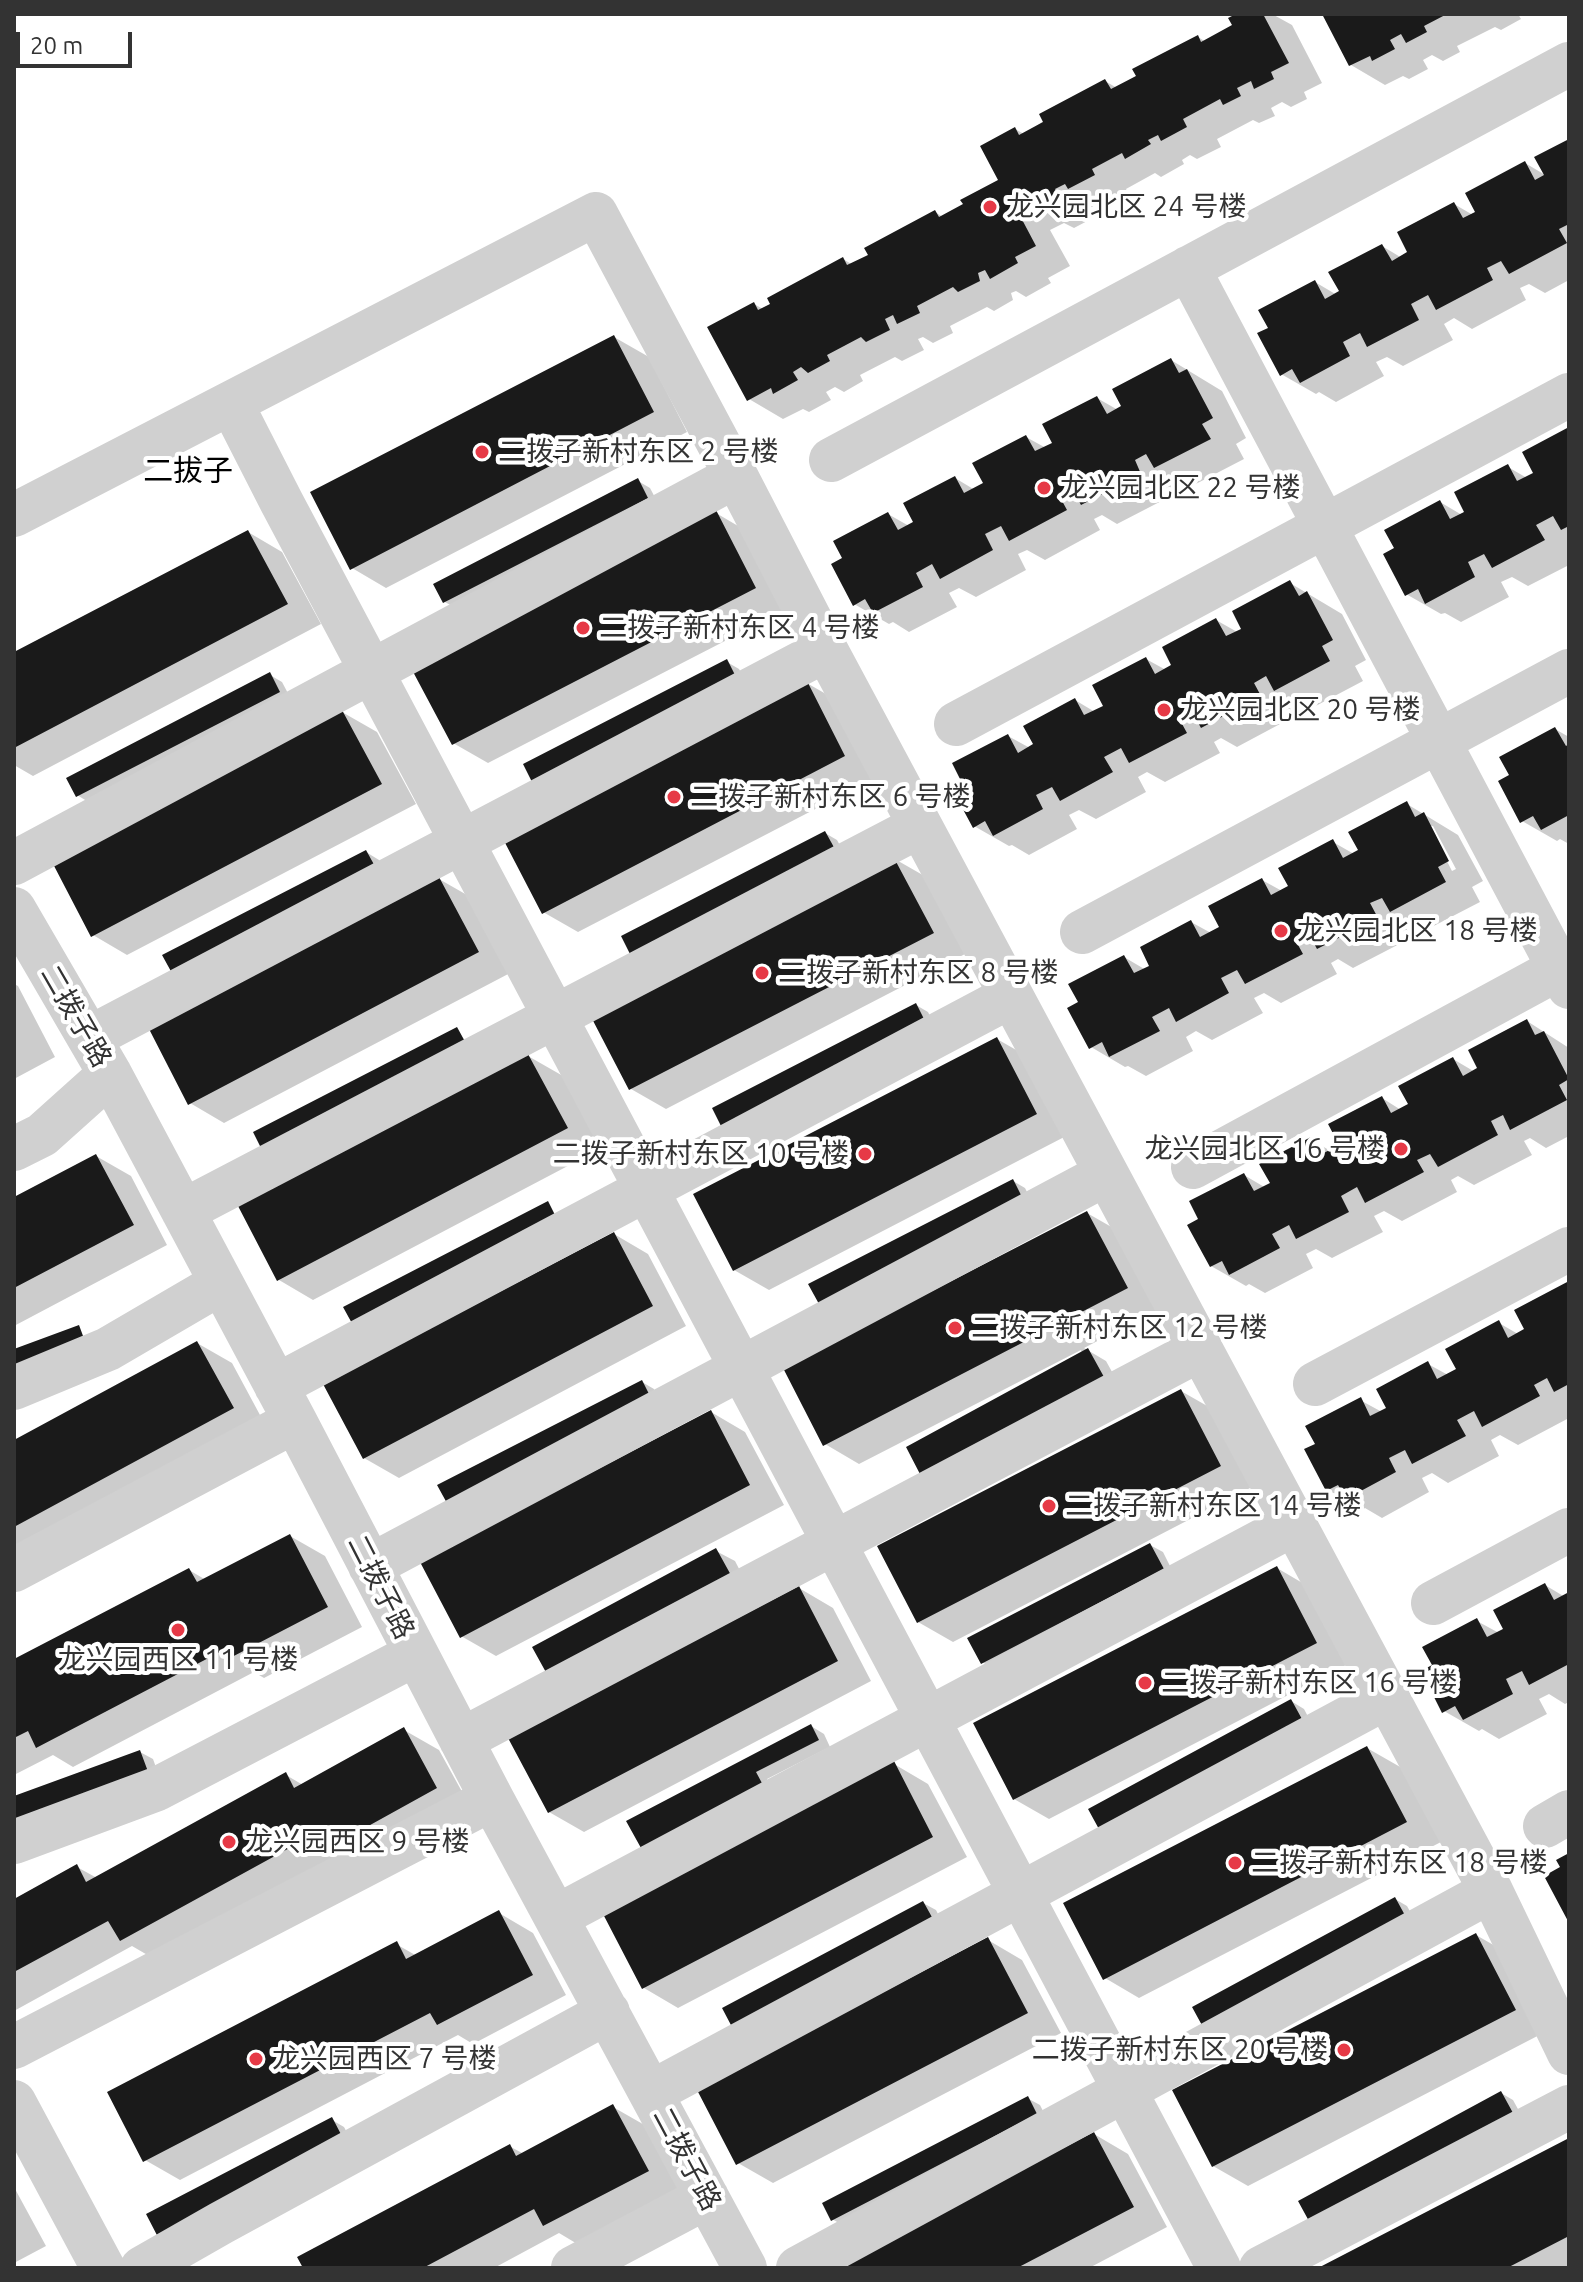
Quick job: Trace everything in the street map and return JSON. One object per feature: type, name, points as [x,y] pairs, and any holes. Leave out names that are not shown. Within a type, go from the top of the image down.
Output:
[{"type":"street","points":[[831,460],[1569,64]]},
{"type":"street","points":[[14,515],[596,214],[1491,1891],[1569,2053]]},
{"type":"street","points":[[1188,268],[1438,740],[1566,973],[1193,1167]]},
{"type":"street","points":[[956,724],[1569,395]]},
{"type":"street","points":[[231,403],[1219,2268]]},
{"type":"street","points":[[14,863],[736,476]]},
{"type":"street","points":[[89,1038],[826,650]]},
{"type":"street","points":[[1082,932],[1569,671]]},
{"type":"street","points":[[183,1211],[920,826]]},
{"type":"street","name":"二拨子路","points":[[14,909],[110,1074],[492,1799],[745,2268]]},
{"type":"street","points":[[14,1570],[646,1190],[1011,996]]},
{"type":"street","points":[[14,1149],[42,1135],[110,1074]]},
{"type":"street","points":[[370,1566],[1106,1174]]},
{"type":"street","points":[[1315,1384],[1569,1249]]},
{"type":"street","points":[[14,1388],[108,1349],[221,1283]]},
{"type":"street","points":[[461,1740],[1201,1349]]},
{"type":"street","points":[[556,1917],[1294,1524]]},
{"type":"street","points":[[1433,1603],[1569,1530]]},
{"type":"street","points":[[14,1842],[157,1789],[416,1654]]},
{"type":"street","points":[[652,2092],[1387,1697]]},
{"type":"street","points":[[14,2047],[492,1799]]},
{"type":"street","points":[[798,2268],[1491,1891]]},
{"type":"street","points":[[142,2268],[608,2012]]},
{"type":"street","points":[[14,2102],[103,2268]]},
{"type":"street","points":[[1261,2268],[1569,2107]]},
{"type":"street","points":[[573,2268],[707,2197]]},
{"type":"building","name":"龙兴园北区 24 号楼","points":[[1236,14],[1263,14],[1289,63],[1271,72],[1274,79],[1254,89],[1251,81],[1237,88],[1241,96],[1223,105],[1220,99],[1183,119],[1187,127],[1161,141],[1158,135],[1148,140],[1151,144],[1125,159],[1122,153],[1092,169],[1095,175],[1068,189],[1065,184],[1055,189],[1060,198],[1038,210],[1033,201],[1017,210],[1036,246],[1015,257],[1018,263],[990,279],[985,270],[978,273],[980,281],[958,292],[953,287],[917,306],[920,313],[897,324],[893,315],[885,319],[890,330],[866,342],[861,337],[827,355],[830,361],[808,373],[801,367],[793,372],[798,380],[773,394],[771,388],[747,401],[707,327],[754,302],[758,310],[770,304],[767,298],[843,257],[847,265],[868,255],[864,248],[935,210],[939,217],[963,204],[960,200],[998,180],[980,146],[1015,127],[1019,135],[1043,122],[1039,114],[1105,79],[1111,89],[1136,76],[1132,69],[1198,35],[1201,42],[1232,25],[1228,18]]},
{"type":"building","points":[[1322,14],[1447,14],[1424,26],[1427,32],[1406,43],[1401,34],[1390,40],[1395,49],[1372,61],[1370,56],[1349,66]]},
{"type":"building","points":[[1569,139],[1569,224],[1559,229],[1567,243],[1509,274],[1501,261],[1487,268],[1493,280],[1436,310],[1428,295],[1411,304],[1419,320],[1367,347],[1360,333],[1343,342],[1350,356],[1300,383],[1292,369],[1280,376],[1257,333],[1268,328],[1258,310],[1315,280],[1325,299],[1339,291],[1328,272],[1382,244],[1392,261],[1407,252],[1397,232],[1454,202],[1463,218],[1475,212],[1465,193],[1525,161],[1535,180],[1544,175],[1534,157]]},
{"type":"building","name":"二拨子新村东区 2 号楼","points":[[614,335],[654,412],[350,570],[310,492]]},
{"type":"building","name":"龙兴园北区 22 号楼","points":[[1171,358],[1179,373],[1187,369],[1213,418],[1202,424],[1211,439],[1154,468],[1146,454],[1135,460],[1141,474],[1081,505],[1074,492],[1061,499],[1067,510],[1009,541],[1001,526],[985,534],[993,550],[940,579],[932,564],[916,573],[923,587],[873,613],[865,599],[853,606],[831,564],[842,558],[833,541],[888,512],[898,530],[913,522],[903,503],[955,476],[964,493],[983,483],[972,463],[1026,435],[1035,451],[1052,443],[1042,424],[1097,396],[1107,414],[1121,406],[1112,389]]},
{"type":"building","points":[[1569,427],[1569,526],[1561,530],[1553,516],[1536,525],[1545,540],[1492,568],[1484,554],[1468,562],[1475,577],[1425,604],[1418,589],[1405,596],[1383,554],[1394,548],[1384,530],[1440,500],[1450,519],[1464,512],[1454,492],[1508,464],[1517,481],[1533,473],[1522,452]]},
{"type":"building","points":[[638,478],[648,498],[443,603],[433,584]]},
{"type":"building","name":"二拨子新村东区 4 号楼","points":[[716,510],[756,588],[452,745],[411,668]]},
{"type":"building","points":[[248,530],[288,604],[14,748],[14,652]]},
{"type":"building","name":"龙兴园北区 20 号楼","points":[[1290,580],[1299,596],[1307,591],[1333,640],[1322,646],[1330,661],[1274,691],[1266,676],[1254,683],[1261,696],[1201,728],[1194,715],[1181,722],[1187,733],[1129,763],[1121,748],[1104,757],[1113,772],[1060,801],[1052,787],[1036,795],[1043,809],[993,836],[985,821],[973,828],[951,787],[961,781],[952,763],[1008,734],[1018,753],[1033,744],[1023,726],[1075,698],[1084,715],[1103,706],[1092,685],[1146,657],[1155,674],[1171,665],[1162,647],[1216,618],[1226,636],[1241,629],[1232,611]]},
{"type":"building","points":[[727,659],[737,679],[533,784],[523,764]]},
{"type":"building","points":[[270,672],[280,692],[76,797],[66,778]]},
{"type":"building","name":"二拨子新村东区 6 号楼","points":[[806,679],[845,756],[542,914],[502,837]]},
{"type":"building","points":[[342,710],[382,784],[91,937],[52,862]]},
{"type":"building","points":[[1555,727],[1566,746],[1569,744],[1569,815],[1541,830],[1533,816],[1520,823],[1498,781],[1509,775],[1499,757]]},
{"type":"building","name":"龙兴园北区 18 号楼","points":[[1407,801],[1415,817],[1424,812],[1449,861],[1438,867],[1446,882],[1390,912],[1382,898],[1370,903],[1378,918],[1317,949],[1310,936],[1297,943],[1303,954],[1245,984],[1237,970],[1221,978],[1229,993],[1176,1022],[1169,1008],[1152,1017],[1160,1031],[1109,1057],[1102,1042],[1089,1049],[1067,1008],[1078,1002],[1068,984],[1124,955],[1134,973],[1149,966],[1140,947],[1191,920],[1200,937],[1219,927],[1208,906],[1262,878],[1271,895],[1288,886],[1278,868],[1333,839],[1343,858],[1358,850],[1348,832]]},
{"type":"building","points":[[825,831],[836,851],[631,956],[621,936]]},
{"type":"building","points":[[366,850],[377,870],[173,975],[162,955]]},
{"type":"building","name":"二拨子新村东区 8 号楼","points":[[893,856],[934,933],[629,1090],[589,1013]]},
{"type":"building","points":[[439,877],[479,952],[188,1105],[149,1029]]},
{"type":"building","points":[[916,1003],[926,1023],[722,1128],[712,1108]]},
{"type":"building","name":"龙兴园北区 16 号楼","points":[[1527,1019],[1535,1035],[1544,1031],[1569,1079],[1559,1085],[1567,1100],[1510,1130],[1503,1115],[1491,1121],[1498,1135],[1438,1167],[1430,1154],[1417,1160],[1424,1172],[1365,1203],[1357,1187],[1341,1196],[1349,1212],[1296,1239],[1289,1225],[1272,1234],[1280,1248],[1229,1275],[1222,1261],[1210,1267],[1187,1225],[1198,1219],[1189,1201],[1244,1173],[1254,1191],[1270,1183],[1259,1164],[1311,1137],[1320,1155],[1339,1145],[1328,1124],[1382,1096],[1391,1113],[1408,1104],[1398,1086],[1453,1057],[1463,1076],[1477,1068],[1468,1050]]},
{"type":"building","points":[[457,1027],[468,1047],[263,1152],[253,1132]]},
{"type":"building","name":"二拨子新村东区 10 号楼","points":[[997,1037],[1037,1114],[733,1271],[693,1194]]},
{"type":"building","points":[[528,1054],[568,1128],[277,1281],[238,1206]]},
{"type":"building","points":[[96,1154],[134,1225],[14,1288],[14,1197]]},
{"type":"building","points":[[1013,1179],[1023,1199],[819,1304],[808,1284]]},
{"type":"building","points":[[548,1201],[558,1221],[354,1327],[343,1307]]},
{"type":"building","name":"二拨子新村东区 12 号楼","points":[[1087,1211],[1128,1288],[823,1446],[783,1368]]},
{"type":"building","points":[[614,1232],[653,1306],[363,1459],[323,1384]]},
{"type":"building","points":[[1569,1281],[1569,1384],[1554,1392],[1547,1378],[1534,1385],[1540,1396],[1482,1427],[1474,1411],[1457,1420],[1466,1436],[1412,1464],[1405,1450],[1389,1458],[1396,1472],[1346,1499],[1338,1485],[1326,1491],[1304,1449],[1315,1444],[1305,1426],[1361,1397],[1370,1416],[1386,1408],[1376,1389],[1428,1361],[1437,1379],[1456,1369],[1445,1349],[1499,1320],[1508,1338],[1524,1329],[1514,1310]]},
{"type":"building","points":[[79,1325],[86,1344],[14,1371],[14,1349]]},
{"type":"building","points":[[197,1341],[234,1408],[14,1527],[14,1440]]},
{"type":"building","points":[[1088,1348],[1104,1377],[921,1476],[906,1447]]},
{"type":"building","points":[[642,1380],[652,1400],[448,1505],[437,1485]]},
{"type":"building","name":"二拨子新村东区 14 号楼","points":[[1181,1389],[1221,1466],[917,1623],[877,1546]]},
{"type":"building","points":[[711,1410],[750,1485],[460,1638],[420,1562]]},
{"type":"building","name":"龙兴园西区 11 号楼","points":[[290,1534],[328,1607],[228,1659],[220,1652],[36,1748],[28,1731],[14,1738],[14,1659],[189,1568],[197,1582]]},
{"type":"building","points":[[1150,1543],[1164,1569],[981,1664],[967,1638]]},
{"type":"building","points":[[716,1548],[732,1577],[548,1676],[532,1647]]},
{"type":"building","name":"二拨子新村东区 16 号楼","points":[[1277,1566],[1317,1643],[1013,1800],[973,1723]]},
{"type":"building","points":[[1545,1583],[1554,1600],[1569,1592],[1569,1664],[1529,1685],[1522,1671],[1506,1679],[1513,1694],[1463,1720],[1455,1706],[1442,1713],[1421,1671],[1432,1665],[1422,1647],[1477,1618],[1487,1637],[1503,1629],[1493,1610]]},
{"type":"building","points":[[799,1586],[838,1661],[548,1813],[508,1738]]},
{"type":"building","points":[[1291,1699],[1303,1721],[1100,1831],[1088,1809]]},
{"type":"building","points":[[811,1724],[819,1740],[756,1772],[763,1785],[641,1848],[626,1821]]},
{"type":"building","name":"龙兴园西区 9 号楼","points":[[404,1727],[437,1788],[325,1850],[315,1834],[120,1941],[108,1921],[14,1972],[14,1899],[77,1864],[86,1882],[286,1772],[294,1788]]},
{"type":"building","name":"二拨子新村东区 18 号楼","points":[[1367,1746],[1407,1822],[1103,1980],[1063,1903]]},
{"type":"building","points":[[140,1750],[150,1777],[14,1826],[14,1796]]},
{"type":"building","points":[[894,1761],[933,1837],[642,1989],[603,1914]]},
{"type":"building","points":[[1569,1853],[1569,1923],[1544,1876],[1560,1867],[1556,1860]]},
{"type":"building","points":[[1395,1897],[1407,1919],[1204,2029],[1192,2007]]},
{"type":"building","points":[[923,1901],[933,1919],[732,2027],[722,2008]]},
{"type":"building","name":"龙兴园西区 7 号楼","points":[[499,1910],[533,1975],[437,2025],[430,2013],[143,2162],[107,2092],[397,1941],[406,1959]]},
{"type":"building","name":"二拨子新村东区 20 号楼","points":[[1476,1933],[1516,2010],[1212,2167],[1172,2090]]},
{"type":"building","points":[[988,1937],[1028,2013],[736,2165],[697,2090]]},
{"type":"building","points":[[1501,2091],[1513,2113],[1310,2223],[1298,2201]]},
{"type":"building","points":[[1028,2096],[1037,2114],[831,2221],[822,2203]]},
{"type":"building","points":[[613,2104],[649,2171],[543,2226],[534,2209],[423,2268],[303,2268],[297,2257],[510,2144],[516,2156]]},
{"type":"building","points":[[332,2117],[346,2144],[160,2241],[146,2214]]},
{"type":"building","points":[[1094,2132],[1134,2207],[1017,2268],[834,2268]]},
{"type":"building","points":[[1569,2138],[1569,2236],[1507,2268],[1318,2268]]},
{"type":"place","name":"龙兴园北区 24 号楼","points":[[990,207]]},
{"type":"place","name":"二拨子新村东区 2 号楼","points":[[482,452]]},
{"type":"place","name":"龙兴园北区 22 号楼","points":[[1044,488]]},
{"type":"place","name":"二拨子新村东区 4 号楼","points":[[583,628]]},
{"type":"place","name":"龙兴园北区 20 号楼","points":[[1164,710]]},
{"type":"place","name":"二拨子新村东区 6 号楼","points":[[674,797]]},
{"type":"place","name":"龙兴园北区 18 号楼","points":[[1281,931]]},
{"type":"place","name":"二拨子新村东区 8 号楼","points":[[762,973]]},
{"type":"place","name":"龙兴园北区 16 号楼","points":[[1401,1149]]},
{"type":"place","name":"二拨子新村东区 10 号楼","points":[[865,1154]]},
{"type":"place","name":"二拨子新村东区 12 号楼","points":[[955,1328]]},
{"type":"place","name":"二拨子新村东区 14 号楼","points":[[1049,1506]]},
{"type":"place","name":"龙兴园西区 11 号楼","points":[[178,1630]]},
{"type":"place","name":"二拨子新村东区 16 号楼","points":[[1145,1683]]},
{"type":"place","name":"龙兴园西区 9 号楼","points":[[229,1842]]},
{"type":"place","name":"二拨子新村东区 18 号楼","points":[[1235,1863]]},
{"type":"place","name":"二拨子新村东区 20 号楼","points":[[1344,2050]]},
{"type":"place","name":"龙兴园西区 7 号楼","points":[[256,2059]]},
{"type":"district","name":"二拔子","points":[[188,471]]}]
